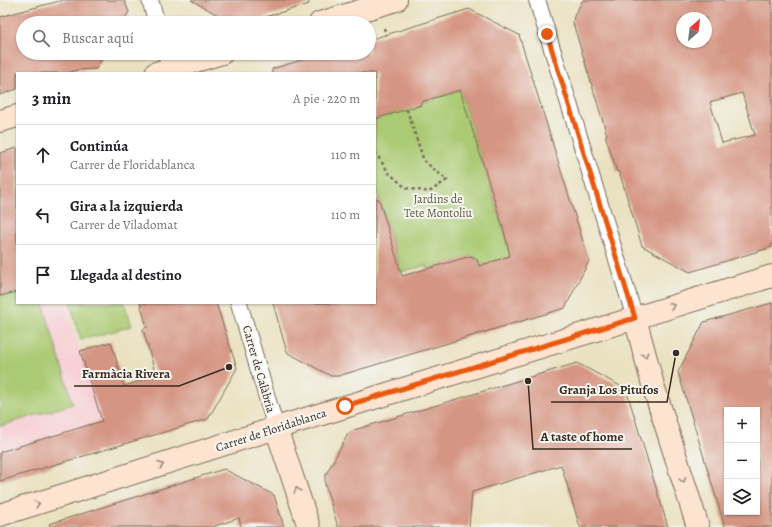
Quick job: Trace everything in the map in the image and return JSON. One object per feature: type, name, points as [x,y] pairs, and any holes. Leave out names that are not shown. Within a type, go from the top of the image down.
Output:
[{"type":"street","points":[[150,0],[155,16]]},
{"type":"street","points":[[343,16],[396,0]]},
{"type":"street","points":[[537,0],[635,318],[653,384],[698,527]]},
{"type":"street","points":[[166,67],[194,60]]},
{"type":"street","points":[[0,121],[16,116]]},
{"type":"street","name":"Carrer de Floridablanca","points":[[0,515],[276,428],[772,276]]},
{"type":"street","name":"Carrer de Calàbria","points":[[239,304],[276,428],[309,527]]},
{"type":"path","points":[[384,28],[386,35]]},
{"type":"path","points":[[376,154],[389,173],[406,188],[429,192],[447,180],[424,161],[406,107]]},
{"type":"shaded area","points":[[0,296],[16,303],[16,304],[65,304],[110,448],[0,481]]},
{"type":"green space","name":"Jardins de Tete Montoliu","points":[[460,90],[504,231],[510,256],[479,266],[477,259],[471,256],[428,273],[426,265],[401,272],[376,188],[376,119],[402,111],[402,108],[412,105],[413,109],[421,106],[421,102]]},
{"type":"green space","points":[[16,292],[16,304],[43,304],[73,404],[0,426],[0,296]]},
{"type":"green space","points":[[70,304],[124,304],[132,326],[81,340]]},
{"type":"building","points":[[63,0],[124,0],[129,12],[126,16],[16,16],[16,60],[101,60],[96,69],[77,70],[71,72],[16,72],[16,89],[0,95],[0,17]]},
{"type":"building","points":[[191,0],[308,0],[309,4],[269,16],[220,16]]},
{"type":"building","points":[[583,0],[772,0],[772,247],[690,272],[642,246],[619,171],[617,172],[606,138],[607,135],[573,23],[574,16]],"holes":[[[742,93],[755,135],[722,143],[710,102]]]},
{"type":"building","points":[[469,9],[519,35],[589,261],[565,308],[338,376],[331,376],[288,353],[273,304],[376,304],[376,199],[379,199],[402,276],[471,256],[477,259],[479,266],[510,256],[504,231],[460,90],[421,102],[421,105],[376,119],[376,72],[272,72],[272,69],[302,60],[376,60],[376,38]]},
{"type":"building","points":[[16,148],[16,292],[0,296],[0,153]]},
{"type":"building","points":[[772,303],[772,527],[725,527],[678,372],[704,322]]},
{"type":"building","points":[[140,304],[216,304],[237,368],[208,419],[0,481],[0,452],[102,421],[80,351],[111,342],[124,386],[156,376],[143,329],[147,327]]},
{"type":"building","points":[[577,363],[626,389],[668,527],[580,527],[561,465],[472,492],[469,527],[338,527],[325,484],[325,476],[348,434],[354,430]]},
{"type":"building","points":[[224,469],[274,495],[284,527],[241,527],[239,518],[212,527],[50,527],[49,524]]},
{"type":"place","name":"Granja Los Pitufos","points":[[676,353]]},
{"type":"place","name":"Farmàcia Rivera","points":[[229,367]]},
{"type":"place","name":"A taste of home","points":[[528,381]]},
{"type":"route","points":[[345,406],[635,318],[547,34]]}]
